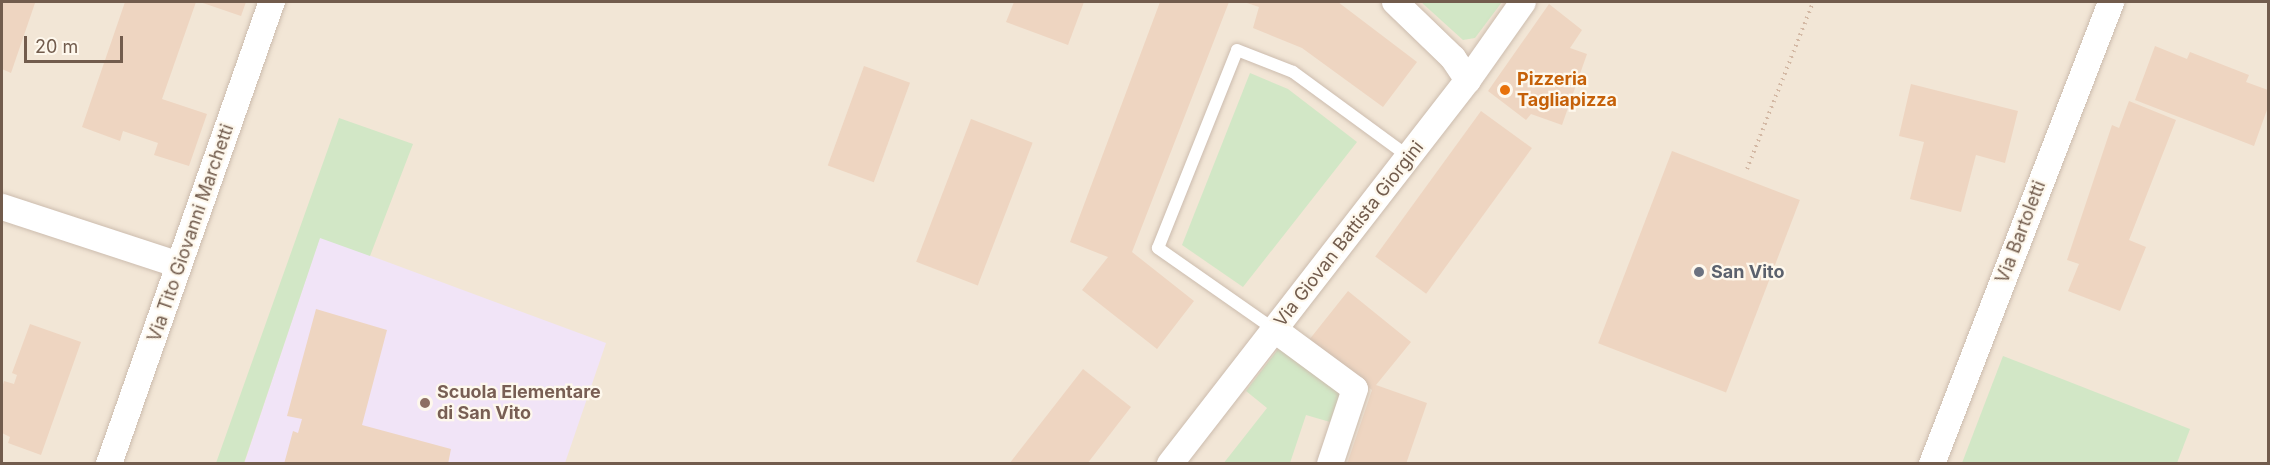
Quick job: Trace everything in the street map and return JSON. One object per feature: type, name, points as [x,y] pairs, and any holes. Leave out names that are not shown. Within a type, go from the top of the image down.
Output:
[{"type":"street","name":"Via Tito Giovanni Marchetti","points":[[109,464],[272,2]]},
{"type":"street","points":[[1395,2],[1453,58],[1468,80]]},
{"type":"street","name":"Via Giovan Battista Giorgini","points":[[1170,464],[1468,80],[1523,2]]},
{"type":"street","name":"Via Bartoletti","points":[[1932,464],[2111,2]]},
{"type":"street","points":[[2,207],[179,265]]},
{"type":"street","points":[[1275,330],[1355,390],[1329,464]]},
{"type":"lane","points":[[1275,330],[1158,248],[1237,50],[1293,72],[1409,157]]},
{"type":"path","points":[[1747,169],[1813,2]]},
{"type":"shaded area","points":[[2,2],[2268,2],[2268,463],[2,463]]},
{"type":"shaded area","name":"Scuola Elementare di San Vito","points":[[320,237],[606,343],[565,463],[244,464]]},
{"type":"green space","points":[[1421,2],[1502,2],[1475,38],[1463,40]]},
{"type":"green space","points":[[1250,73],[1288,89],[1357,142],[1243,287],[1182,245]]},
{"type":"green space","points":[[339,118],[413,144],[370,256],[320,238],[244,463],[216,463]]},
{"type":"green space","points":[[1279,348],[1341,391],[1330,422],[1306,415],[1290,463],[1223,464],[1267,408],[1246,391]]},
{"type":"green space","points":[[2003,356],[2190,429],[2177,463],[1962,463]]},
{"type":"building","points":[[2,2],[35,3],[11,73],[2,69]]},
{"type":"building","points":[[125,2],[196,2],[162,99],[207,114],[189,166],[154,155],[158,143],[123,131],[120,141],[82,127]]},
{"type":"building","points":[[200,2],[246,2],[241,16]]},
{"type":"building","points":[[1014,2],[1084,2],[1068,45],[1006,22]]},
{"type":"building","points":[[1160,2],[1229,2],[1132,252],[1194,301],[1157,349],[1082,290],[1108,257],[1070,242]]},
{"type":"building","points":[[1244,2],[1338,2],[1417,62],[1383,107],[1302,48],[1253,28],[1259,7]]},
{"type":"building","points":[[1549,4],[1582,30],[1570,48],[1587,54],[1562,125],[1531,114],[1526,120],[1488,91]]},
{"type":"building","points":[[2155,46],[2187,59],[2190,52],[2249,75],[2246,82],[2268,90],[2268,107],[2254,146],[2135,100]]},
{"type":"building","points":[[864,66],[910,83],[874,182],[828,166]]},
{"type":"building","points":[[1911,84],[2018,111],[2005,163],[1976,155],[1961,212],[1910,199],[1924,142],[1899,136]]},
{"type":"building","points":[[2129,101],[2176,120],[2129,240],[2146,247],[2120,311],[2068,291],[2079,264],[2067,260],[2112,125],[2119,128]]},
{"type":"building","points":[[1481,111],[1532,148],[1426,294],[1375,257]]},
{"type":"building","points":[[971,119],[1033,143],[978,285],[916,262]]},
{"type":"building","name":"San Vito","points":[[1672,151],[1800,200],[1726,392],[1598,343]]},
{"type":"building","points":[[1348,291],[1411,342],[1376,385],[1427,403],[1406,464],[1347,464],[1372,390],[1309,340]]},
{"type":"building","points":[[316,309],[387,330],[362,425],[451,449],[448,464],[284,464],[293,431],[298,433],[302,419],[287,416]]},
{"type":"building","points":[[30,324],[81,342],[41,455],[8,443],[10,437],[2,433],[2,388],[4,381],[14,384],[17,375],[12,373]]},
{"type":"building","points":[[1083,369],[1131,407],[1087,464],[1009,464]]},
{"type":"place","name":"Pizzeria Tagliapizza","points":[[1505,90]]},
{"type":"place","name":"San Vito","points":[[1699,272]]},
{"type":"place","name":"Scuola Elementare di San Vito","points":[[425,403]]}]
